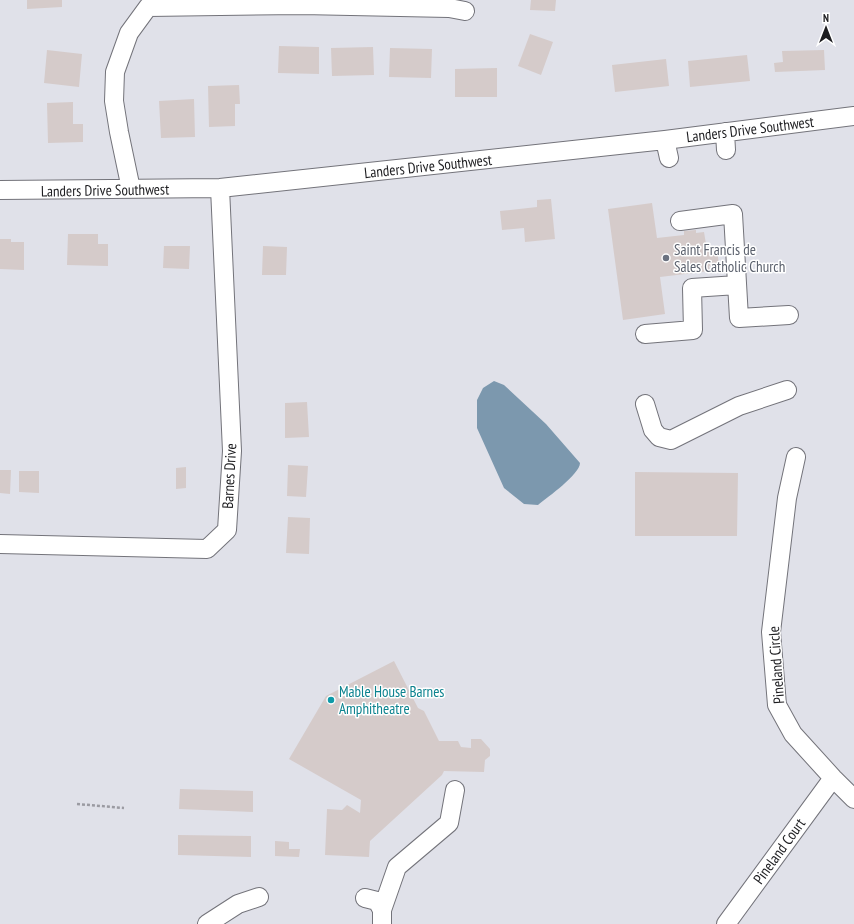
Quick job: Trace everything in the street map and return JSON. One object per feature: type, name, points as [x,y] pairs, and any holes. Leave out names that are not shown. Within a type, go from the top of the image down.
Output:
[{"type":"street","points":[[131,190],[114,101],[116,72],[129,33],[145,3],[449,8],[465,11]]},
{"type":"street","name":"Landers Drive Southwest","points":[[0,190],[220,188],[665,140],[725,141],[854,116]]},
{"type":"street","points":[[665,140],[669,158]]},
{"type":"street","name":"Barnes Drive","points":[[0,544],[207,550],[226,530],[232,451],[220,188]]},
{"type":"street","points":[[680,221],[733,214],[739,318],[789,315]]},
{"type":"street","points":[[645,334],[693,330],[692,288],[737,285]]},
{"type":"street","points":[[645,404],[653,430],[659,437],[671,440],[739,406],[787,390]]},
{"type":"street","name":"Pineland Circle","points":[[796,457],[787,498],[771,632],[777,705],[793,734],[854,799]]},
{"type":"street","name":"Pineland Court","points":[[726,924],[833,778]]},
{"type":"street","points":[[382,917],[397,867],[449,823],[455,790]]},
{"type":"street","points":[[207,924],[238,904],[259,897]]},
{"type":"street","points":[[365,898],[377,901],[382,917]]},
{"type":"path","points":[[78,804],[124,808]]},
{"type":"water","points":[[494,381],[504,385],[546,424],[580,463],[579,468],[569,479],[538,505],[524,504],[504,488],[477,428],[477,400],[483,388]]},
{"type":"building","points":[[27,0],[62,0],[62,7],[27,9]]},
{"type":"building","points":[[531,0],[556,0],[555,11],[530,10]]},
{"type":"building","points":[[530,34],[553,42],[541,75],[518,66]]},
{"type":"building","points":[[279,46],[319,47],[319,74],[278,73]]},
{"type":"building","points":[[373,47],[374,75],[332,76],[331,48]]},
{"type":"building","points":[[390,48],[432,49],[431,78],[389,77]]},
{"type":"building","points":[[47,50],[82,54],[79,87],[44,83]]},
{"type":"building","points":[[824,50],[825,70],[775,72],[774,63],[783,62],[782,51]]},
{"type":"building","points":[[747,55],[750,81],[690,87],[688,61]]},
{"type":"building","points":[[666,59],[669,86],[615,92],[612,65]]},
{"type":"building","points":[[497,68],[497,97],[455,97],[455,69]]},
{"type":"building","points":[[239,85],[240,104],[235,104],[235,126],[209,127],[208,86]]},
{"type":"building","points":[[194,99],[195,137],[161,138],[159,101]]},
{"type":"building","points":[[73,102],[73,124],[83,124],[83,142],[48,143],[47,103]]},
{"type":"building","points":[[551,199],[555,239],[525,242],[524,228],[502,230],[500,211],[537,207],[537,200]]},
{"type":"building","name":"Saint Francis de Sales Catholic Church","points":[[652,203],[657,238],[684,235],[684,231],[696,230],[696,233],[704,232],[707,250],[717,249],[719,265],[709,266],[710,271],[660,277],[665,314],[623,320],[608,209]]},
{"type":"building","points":[[68,234],[98,234],[98,244],[108,244],[108,266],[67,265]]},
{"type":"building","points":[[0,239],[11,239],[11,242],[24,242],[24,270],[0,269]]},
{"type":"building","points":[[164,246],[190,246],[189,269],[163,268]]},
{"type":"building","points":[[263,246],[287,247],[286,275],[262,275]]},
{"type":"building","points":[[307,402],[309,437],[285,438],[285,403]]},
{"type":"building","points":[[288,465],[308,466],[306,497],[287,496]]},
{"type":"building","points":[[186,467],[186,488],[176,489],[176,468]]},
{"type":"building","points":[[0,470],[11,470],[10,494],[0,493]]},
{"type":"building","points":[[19,471],[39,471],[39,493],[19,492]]},
{"type":"building","points":[[635,472],[738,473],[737,536],[635,536]]},
{"type":"building","points":[[288,517],[310,518],[309,554],[286,553]]},
{"type":"building","points":[[394,661],[418,708],[424,711],[439,741],[458,741],[461,747],[471,748],[471,739],[481,739],[490,749],[490,756],[485,760],[484,772],[444,771],[442,775],[370,841],[369,857],[325,855],[327,809],[342,810],[347,805],[360,813],[361,800],[289,759],[326,696]]},
{"type":"building","points":[[180,789],[253,791],[253,812],[179,809]]},
{"type":"building","points":[[178,835],[251,836],[251,857],[178,855]]},
{"type":"building","points":[[275,841],[289,842],[289,849],[300,849],[299,857],[275,856]]},
{"type":"place","name":"Saint Francis de Sales Catholic Church","points":[[666,258]]},
{"type":"place","name":"Mable House Barnes Amphitheatre","points":[[331,700]]}]
